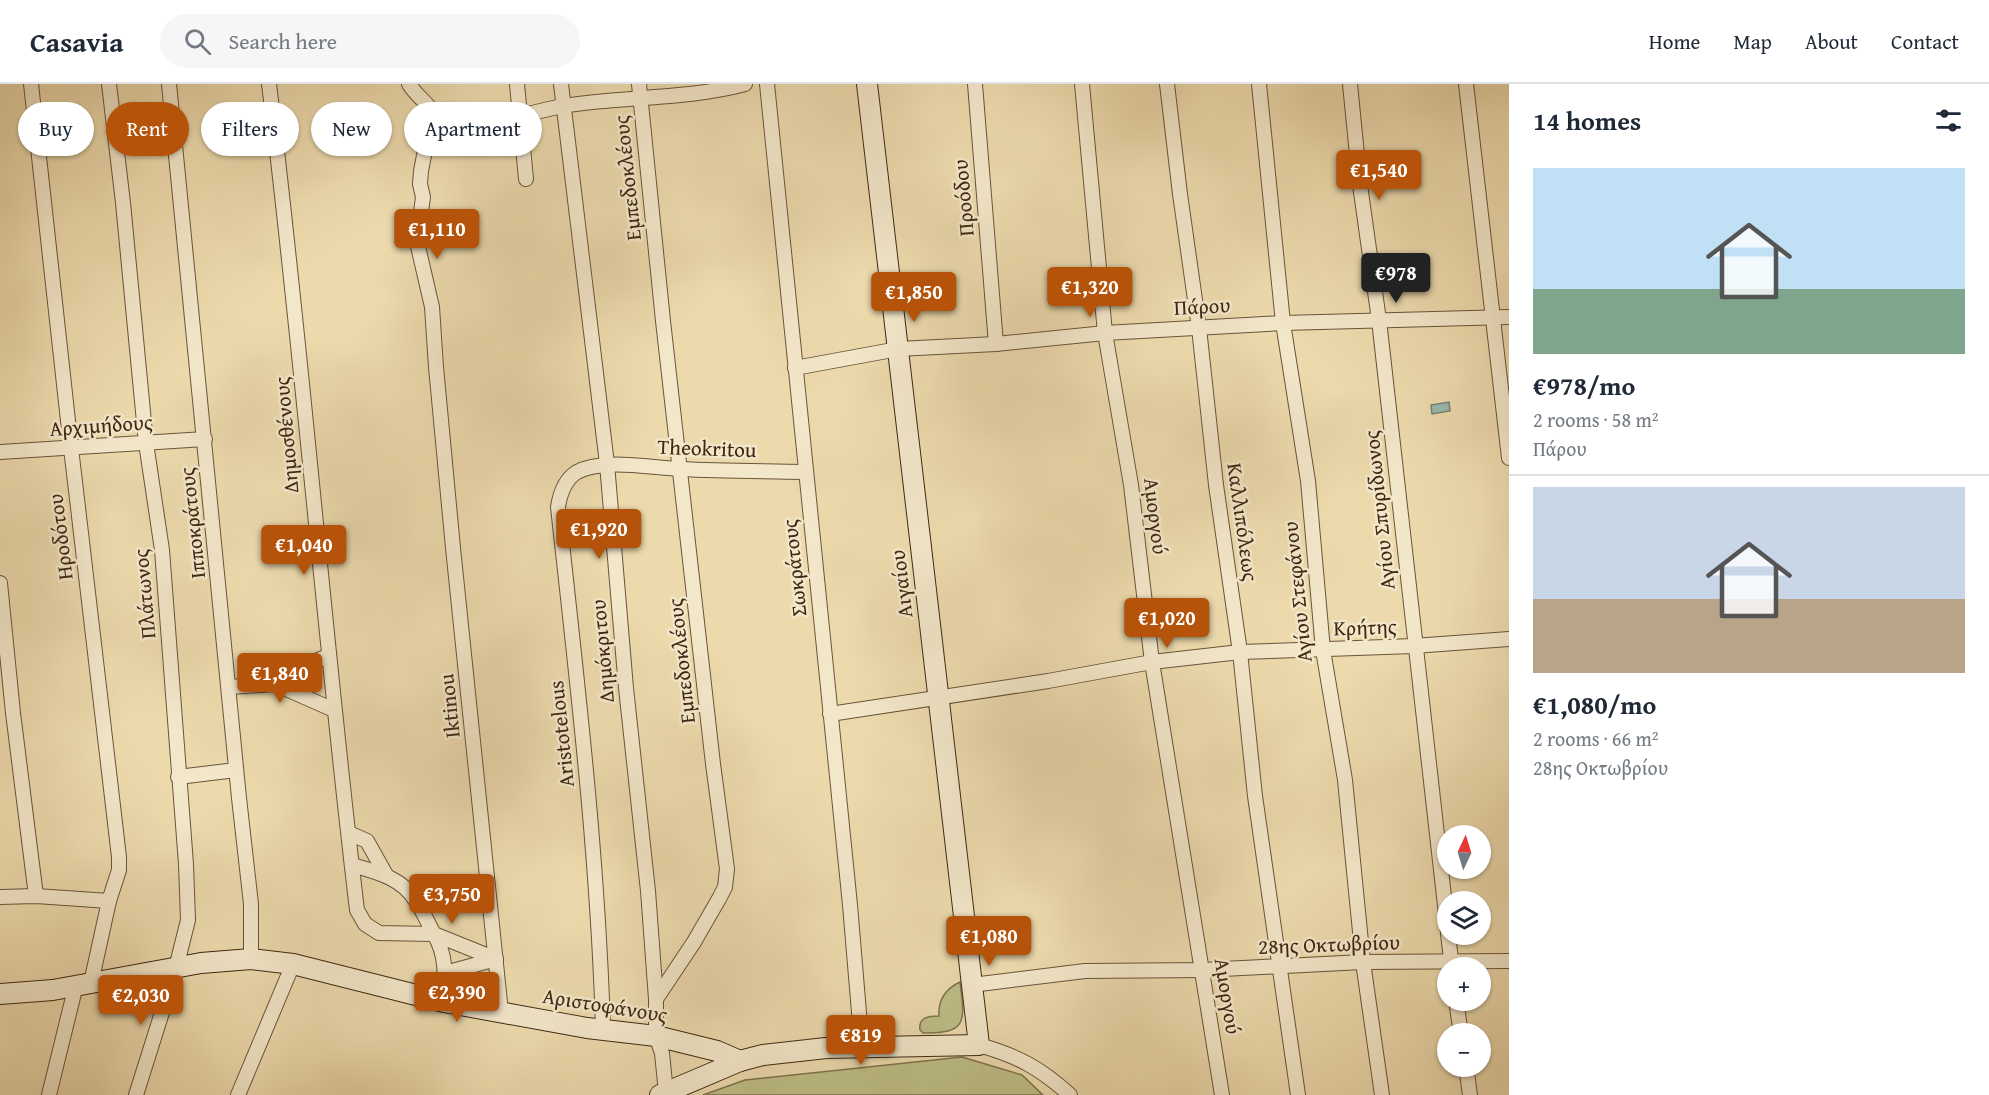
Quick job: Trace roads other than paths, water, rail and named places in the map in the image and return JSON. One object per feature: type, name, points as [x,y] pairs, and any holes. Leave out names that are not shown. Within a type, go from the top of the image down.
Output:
[{"type":"main road","name":"Αιγαίου","points":[[867,84],[979,1045]]},
{"type":"main road","name":"Αριστοφάνους","points":[[0,994],[53,990],[201,963],[251,959],[293,964],[444,1002],[603,1030],[656,1036],[717,1051],[740,1061]]},
{"type":"main road","points":[[663,1094],[740,1061],[792,1051],[979,1045]]},
{"type":"street","name":"Ηροδότου","points":[[31,84],[119,858],[119,870],[110,901],[49,1095]]},
{"type":"street","name":"Πλάτωνος","points":[[109,84],[111,102]]},
{"type":"street","name":"Ιπποκράτους","points":[[169,84],[171,102]]},
{"type":"street","name":"Δημοσθένους","points":[[269,84],[303,386],[328,657],[357,910],[365,924],[371,930],[379,933],[434,934]]},
{"type":"street","points":[[517,84],[519,102]]},
{"type":"street","name":"Δημόκριτου","points":[[561,84],[607,464],[626,688],[648,891],[656,999],[656,1036],[662,1053],[663,1094]]},
{"type":"street","points":[[542,111],[639,91],[695,95],[745,84]]},
{"type":"street","name":"Σωκράτους","points":[[767,84],[850,905],[862,1048]]},
{"type":"street","name":"Προόδου","points":[[975,84],[996,344]]},
{"type":"street","name":"Αμοργού","points":[[1082,84],[1105,333],[1131,485],[1152,662],[1222,1095]]},
{"type":"street","name":"Καλλιπόλεως","points":[[1167,84],[1199,328],[1216,485],[1240,652],[1255,796],[1282,966],[1299,1095]]},
{"type":"street","name":"Αγίου Στεφάνου","points":[[1259,84],[1283,323],[1308,481],[1323,650],[1345,780],[1363,962],[1382,1095]]},
{"type":"street","name":"Αγίου Σπυρίδωνος","points":[[1350,84],[1443,891]]},
{"type":"street","points":[[1466,84],[1509,458]]},
{"type":"street","points":[[411,87],[425,102]]},
{"type":"street","name":"Εμπεδοκλέους","points":[[639,91],[727,877],[720,897],[694,942],[656,999]]},
{"type":"street","name":"Πλάτωνος","points":[[118,156],[146,443],[162,550],[186,864],[188,920],[176,968],[136,1095]]},
{"type":"street","name":"Ιπποκράτους","points":[[177,156],[251,904],[251,959]]},
{"type":"street","name":"Iktinou","points":[[424,156],[420,184],[423,197],[417,242],[432,307],[453,548],[501,1012]]},
{"type":"street","points":[[524,156],[526,179]]},
{"type":"street","name":"Πάρου","points":[[795,368],[898,350],[996,344],[1105,333],[1283,323],[1509,317]]},
{"type":"street","name":"Αρχιμήδους","points":[[0,452],[205,439]]},
{"type":"street","name":"Theokritou","points":[[607,464],[681,469],[805,472]]},
{"type":"street","name":"Aristotelous","points":[[603,1030],[600,944],[585,759],[558,507],[560,495],[567,481],[578,472],[607,464]]},
{"type":"street","points":[[0,583],[13,713],[36,896]]},
{"type":"street","name":"Κρήτης","points":[[830,714],[1152,662],[1240,652],[1414,646],[1509,639]]},
{"type":"street","points":[[274,684],[297,669],[328,657]]},
{"type":"street","points":[[229,687],[274,684],[334,710]]},
{"type":"street","points":[[178,777],[236,770]]},
{"type":"street","points":[[349,833],[367,841],[386,875]]},
{"type":"street","points":[[352,865],[386,875],[410,891],[442,946],[445,973],[444,1002]]},
{"type":"street","points":[[0,897],[36,896],[110,901]]},
{"type":"street","points":[[434,934],[496,959]]},
{"type":"street","points":[[445,973],[496,959]]},
{"type":"street","name":"28ης Οκτωβρίου","points":[[1491,962],[1509,961]]},
{"type":"street","name":"28ης Οκτωβρίου","points":[[972,985],[1085,971],[1203,970],[1363,962],[1437,964]]},
{"type":"street","points":[[238,1095],[293,964]]},
{"type":"street","points":[[979,1045],[1002,1051],[1028,1062],[1070,1095]]},
{"type":"street","points":[[1468,1077],[1470,1095]]},
{"type":"water","points":[[1449,402],[1450,411],[1432,414],[1431,405]]}]
